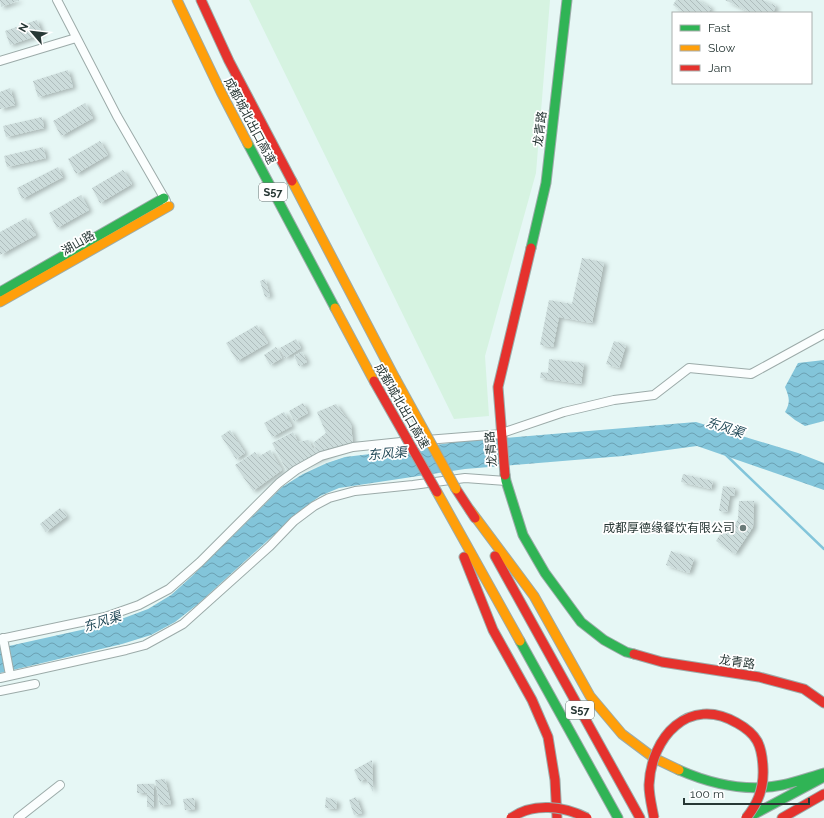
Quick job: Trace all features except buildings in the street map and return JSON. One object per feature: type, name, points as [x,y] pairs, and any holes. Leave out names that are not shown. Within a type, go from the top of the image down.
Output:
[{"type":"main road","name":"成都城北出口高速","points":[[177,0],[221,92],[374,382],[437,492],[618,818]]},
{"type":"main road","name":"成都城北出口高速","points":[[201,0],[229,61],[395,378],[456,489],[470,510],[640,818]]},
{"type":"main road","name":"龙青路","points":[[567,0],[546,183],[498,387],[506,481],[523,535],[545,573],[581,622],[604,640],[626,652],[662,662],[759,677],[804,689],[824,703]]},
{"type":"main road","name":"湖山路","points":[[0,292],[167,202]]},
{"type":"main road","name":"湖山路","points":[[0,302],[167,202]]},
{"type":"main road","points":[[442,503],[493,630],[532,700],[548,737],[555,780],[557,818]]},
{"type":"main road","points":[[470,510],[534,596],[590,696],[622,734],[654,758],[681,771],[723,784],[751,788],[782,785],[824,773]]},
{"type":"main road","points":[[654,818],[649,785],[652,765],[658,746],[670,730],[686,718],[702,714],[722,715],[735,721],[752,734],[761,750],[764,771],[761,791],[753,811],[746,818]]},
{"type":"main road","points":[[746,818],[824,777]]},
{"type":"main road","points":[[782,818],[824,794]]},
{"type":"main road","points":[[511,818],[527,810],[545,807],[564,809],[587,818]]},
{"type":"street","points":[[57,0],[117,116],[167,202]]},
{"type":"street","points":[[0,61],[76,38]]},
{"type":"street","points":[[10,676],[2,638],[105,617],[139,605],[169,589],[200,562],[279,483],[296,470],[322,456],[353,447],[502,434],[564,412],[614,400],[654,395],[689,368],[751,374],[824,334]]},
{"type":"street","points":[[0,678],[145,645],[161,637],[183,624],[264,551],[294,521],[314,506],[329,498],[355,491],[413,486],[465,478],[506,481]]},
{"type":"street","points":[[0,691],[35,684]]},
{"type":"street","points":[[18,818],[60,785]]},
{"type":"green space","points":[[249,0],[550,0],[536,173],[485,356],[489,416],[454,419]]},
{"type":"water","points":[[824,360],[824,421],[805,426],[785,412],[789,400],[785,387],[798,363]]},
{"type":"water","name":"东风渠","points":[[696,422],[798,453],[824,463],[824,490],[697,446],[623,456],[465,469],[339,488],[320,496],[301,510],[198,604],[175,622],[151,635],[122,644],[0,673],[0,648],[108,624],[148,609],[171,595],[282,487],[303,474],[327,463],[345,457],[456,442]]},
{"type":"waterway","points":[[726,455],[824,549]]},
{"type":"traffic: fast","points":[[531,248],[546,183],[567,0]]},
{"type":"traffic: fast","points":[[248,144],[335,308]]},
{"type":"traffic: fast","points":[[0,292],[164,198]]},
{"type":"traffic: fast","points":[[505,475],[523,535],[545,573],[581,622],[604,640],[626,652],[634,654]]},
{"type":"traffic: fast","points":[[520,641],[618,818]]},
{"type":"traffic: fast","points":[[679,770],[717,783],[756,788],[782,785],[824,773]]},
{"type":"traffic: fast","points":[[747,818],[822,778]]},
{"type":"traffic: slow","points":[[177,0],[221,92],[248,144]]},
{"type":"traffic: slow","points":[[292,181],[395,378]]},
{"type":"traffic: slow","points":[[0,302],[169,206]]},
{"type":"traffic: slow","points":[[335,308],[374,381]]},
{"type":"traffic: slow","points":[[395,378],[456,489]]},
{"type":"traffic: slow","points":[[437,492],[520,641]]},
{"type":"traffic: slow","points":[[470,510],[534,596],[590,696],[622,734],[654,758],[679,770]]},
{"type":"traffic: jam","points":[[201,0],[229,61],[292,181]]},
{"type":"traffic: jam","points":[[505,475],[498,387],[531,248]]},
{"type":"traffic: jam","points":[[374,381],[437,492]]},
{"type":"traffic: jam","points":[[456,489],[475,518]]},
{"type":"traffic: jam","points":[[495,556],[640,818]]},
{"type":"traffic: jam","points":[[464,557],[493,630],[532,700],[548,737],[555,780],[557,818]]},
{"type":"traffic: jam","points":[[634,654],[662,662],[759,677],[804,689],[824,703]]},
{"type":"traffic: jam","points":[[654,818],[649,785],[651,767],[657,751],[665,737],[676,726],[689,718],[703,714],[720,716],[744,727],[754,736],[760,747],[763,768],[761,788],[757,801],[746,818]]},
{"type":"traffic: jam","points":[[782,818],[824,794]]},
{"type":"traffic: jam","points":[[511,818],[520,813],[539,808],[569,811],[587,818]]},
{"type":"place","name":"成都厚德缘餐饮有限公司","points":[[743,528]]}]
